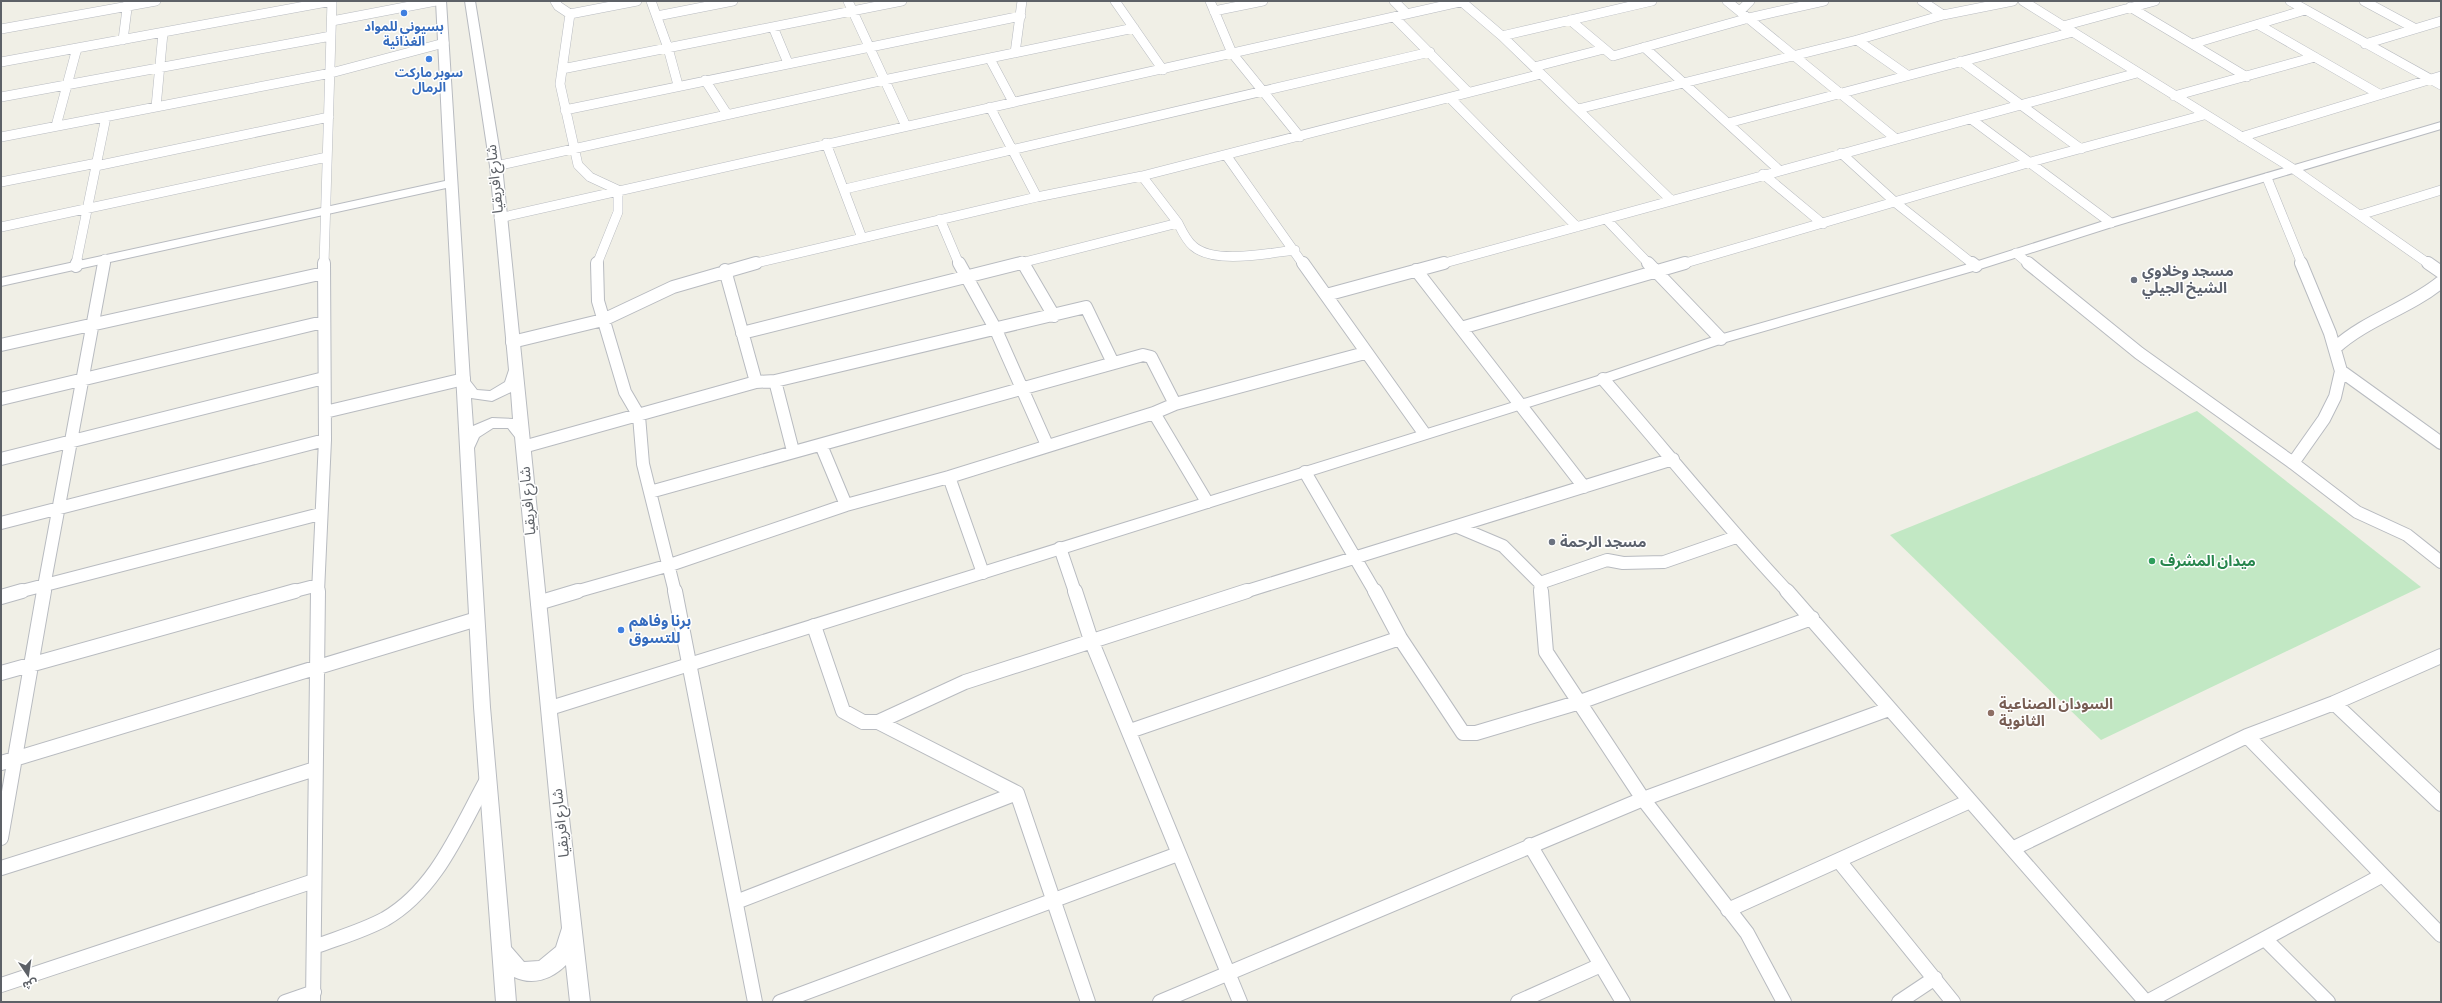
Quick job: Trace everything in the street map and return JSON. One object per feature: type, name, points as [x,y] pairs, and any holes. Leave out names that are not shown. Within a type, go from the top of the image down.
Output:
[{"type":"street","points":[[1,29],[128,4],[156,1]]},
{"type":"street","points":[[1,62],[332,1],[331,73],[322,322],[325,440],[320,514],[318,585],[318,668],[315,769],[314,997],[286,1002]]},
{"type":"street","points":[[332,21],[436,1]]},
{"type":"street","points":[[441,1],[477,619],[506,1002]]},
{"type":"street","name":"شارع افريقيا","points":[[470,1],[496,166],[499,218],[523,442],[548,709],[580,1002]]},
{"type":"street","points":[[555,1],[558,6],[570,14],[637,1]]},
{"type":"street","points":[[651,1],[668,48],[678,85]]},
{"type":"street","points":[[657,16],[733,1]]},
{"type":"street","points":[[848,1],[905,124]]},
{"type":"street","points":[[562,69],[902,1]]},
{"type":"street","points":[[1015,53],[1022,1]]},
{"type":"street","points":[[1115,1],[1163,70]]},
{"type":"street","points":[[1210,1],[1232,53],[1262,92],[1300,137]]},
{"type":"street","points":[[1214,11],[1263,1]]},
{"type":"street","points":[[1394,1],[1407,14]]},
{"type":"street","points":[[499,218],[905,124],[1163,70],[1462,1],[1538,70],[1671,200]]},
{"type":"street","points":[[1601,1],[1612,10]]},
{"type":"street","points":[[1502,36],[1652,1]]},
{"type":"street","points":[[1727,1],[1794,54],[1895,138]]},
{"type":"street","points":[[1740,11],[1750,1]]},
{"type":"street","points":[[1570,20],[1613,56],[1749,18],[1824,1]]},
{"type":"street","points":[[1922,1],[1943,15]]},
{"type":"street","points":[[1578,109],[1794,54],[1857,40],[1943,15],[2013,1]]},
{"type":"street","points":[[2023,1],[2204,115],[2295,170],[2439,268]]},
{"type":"street","points":[[2063,26],[2155,1]]},
{"type":"street","points":[[2290,1],[2441,85]]},
{"type":"street","points":[[2364,1],[2414,28]]},
{"type":"street","points":[[122,40],[128,4]]},
{"type":"street","points":[[2130,7],[2247,77]]},
{"type":"street","points":[[2192,44],[2305,10]]},
{"type":"street","points":[[570,14],[560,84],[578,164],[590,177],[618,190]]},
{"type":"street","points":[[565,110],[678,85],[1021,16]]},
{"type":"street","points":[[1394,17],[1468,92]]},
{"type":"street","points":[[2365,44],[2441,21]]},
{"type":"street","points":[[2259,24],[2379,94]]},
{"type":"street","points":[[773,27],[788,63]]},
{"type":"street","points":[[496,166],[575,147],[884,80],[1134,28]]},
{"type":"street","points":[[156,107],[163,32]]},
{"type":"street","points":[[1728,123],[1839,92],[2073,32]]},
{"type":"street","points":[[1,97],[331,36]]},
{"type":"street","points":[[1857,40],[1907,75]]},
{"type":"street","points":[[1,137],[331,73],[390,56],[444,44]]},
{"type":"street","points":[[1644,47],[1779,170]]},
{"type":"street","points":[[56,126],[70,84],[76,48]]},
{"type":"street","points":[[512,342],[604,320],[673,287],[725,270],[1037,197],[1142,176],[1300,137],[1450,98],[1604,49]]},
{"type":"street","points":[[845,190],[1430,52]]},
{"type":"street","points":[[2174,96],[2315,57]]},
{"type":"street","points":[[990,58],[1013,102]]},
{"type":"street","points":[[1961,61],[2081,148]]},
{"type":"street","points":[[1326,295],[1606,219],[1763,174],[2137,73]]},
{"type":"street","points":[[2240,137],[2441,76]]},
{"type":"street","points":[[705,80],[727,114]]},
{"type":"street","points":[[1450,98],[1577,227]]},
{"type":"street","points":[[990,107],[1037,197]]},
{"type":"street","points":[[1461,328],[1896,203],[2032,162],[2204,115]]},
{"type":"street","points":[[76,266],[106,117]]},
{"type":"street","points":[[1,182],[329,117]]},
{"type":"street","points":[[1971,119],[2032,162],[2111,223]]},
{"type":"street","points":[[548,709],[1305,472],[1424,433],[1603,379],[1721,339],[1976,266],[2111,223],[2295,170],[2441,125]]},
{"type":"street","points":[[826,143],[862,238]]},
{"type":"street","points":[[1840,153],[1896,203],[1976,266]]},
{"type":"street","points":[[1226,155],[1424,433]]},
{"type":"street","points":[[1,227],[327,157]]},
{"type":"street","points":[[1763,174],[1823,224]]},
{"type":"street","points":[[1142,176],[1178,223],[1194,248],[1209,254],[1248,254],[1295,250]]},
{"type":"street","points":[[2267,178],[2335,348],[2341,370],[2335,396],[2324,419],[2293,463]]},
{"type":"street","points":[[1,282],[452,183]]},
{"type":"street","points":[[618,190],[618,212],[597,263],[596,272],[598,301],[625,392],[639,416],[643,464],[670,565],[688,666],[710,765],[755,1002]]},
{"type":"street","points":[[2360,215],[2441,190]]},
{"type":"street","points":[[1606,219],[1721,339]]},
{"type":"street","points":[[940,220],[965,277],[996,330],[1047,445]]},
{"type":"street","points":[[742,333],[965,277],[1022,261],[1178,223]]},
{"type":"street","points":[[2016,253],[2139,353],[2293,463],[2357,512],[2407,535],[2441,562]]},
{"type":"street","points":[[1,838],[44,585],[105,259]]},
{"type":"street","points":[[1022,261],[1054,316]]},
{"type":"street","points":[[725,270],[756,382]]},
{"type":"street","points":[[1416,270],[1584,487]]},
{"type":"street","points":[[1,345],[324,273]]},
{"type":"street","points":[[2335,348],[2345,338],[2368,322],[2411,304],[2430,292],[2441,282]]},
{"type":"street","points":[[468,446],[472,435],[492,423],[500,422],[513,424],[523,442],[639,416],[756,382],[775,381],[996,330],[1086,307],[1113,364]]},
{"type":"street","points":[[1,399],[322,322]]},
{"type":"street","points":[[538,603],[670,565],[846,505],[948,477],[1154,413],[1175,404],[1366,353]]},
{"type":"street","points":[[650,492],[793,451],[821,445],[1022,387],[1148,354],[1151,356],[1175,404]]},
{"type":"street","points":[[2341,370],[2441,443]]},
{"type":"street","points":[[464,381],[473,394],[492,396],[511,385],[515,371]]},
{"type":"street","points":[[1,459],[324,378]]},
{"type":"street","points":[[1603,379],[1673,459],[1736,537],[1812,618],[1889,709],[1970,801],[2014,848],[2146,1002],[2382,876]]},
{"type":"street","points":[[325,412],[464,381]]},
{"type":"street","points":[[775,381],[793,451]]},
{"type":"street","points":[[1154,413],[1207,502]]},
{"type":"street","points":[[1,523],[325,440]]},
{"type":"street","points":[[821,445],[846,505]]},
{"type":"street","points":[[814,626],[844,711],[863,722],[878,722],[897,715],[965,682],[1091,640],[1673,459]]},
{"type":"street","points":[[1305,472],[1356,557],[1400,638],[1457,728],[1463,733],[1476,733],[1580,702],[1812,618]]},
{"type":"street","points":[[948,477],[983,573]]},
{"type":"street","points":[[1,597],[320,514]]},
{"type":"street","points":[[1458,527],[1503,546],[1540,583],[1546,652],[1643,799],[1747,933],[1784,1002]]},
{"type":"street","points":[[1540,583],[1607,560],[1623,563],[1664,562],[1736,537]]},
{"type":"street","points":[[1060,548],[1091,640],[1130,731],[1178,854],[1240,1002]]},
{"type":"street","points":[[1,673],[318,585]]},
{"type":"street","points":[[1,763],[477,619]]},
{"type":"street","points":[[1130,731],[1400,638]]},
{"type":"street","points":[[2014,848],[2247,736],[2334,704],[2441,656]]},
{"type":"street","points":[[2334,704],[2441,804]]},
{"type":"street","points":[[1160,1002],[1530,845],[1643,799],[1889,709]]},
{"type":"street","points":[[878,722],[1017,793],[1088,1002]]},
{"type":"street","points":[[2247,736],[2441,935]]},
{"type":"street","points":[[1,868],[315,769]]},
{"type":"street","points":[[314,947],[379,921],[412,899],[425,885],[440,864],[488,778]]},
{"type":"street","points":[[736,902],[1017,793]]},
{"type":"street","points":[[1728,910],[1970,801]]},
{"type":"street","points":[[1530,845],[1623,1002]]},
{"type":"street","points":[[780,1002],[1178,854]]},
{"type":"street","points":[[1839,861],[1936,978],[1953,1002]]},
{"type":"street","points":[[1,984],[314,881]]},
{"type":"street","points":[[503,951],[516,969],[531,972],[544,970],[558,961],[564,952],[572,924]]},
{"type":"street","points":[[2265,939],[2328,1002]]},
{"type":"street","points":[[1518,1002],[1601,965]]},
{"type":"street","points":[[1899,1002],[1936,978]]},
{"type":"green space","name":"ميدان المشرف","points":[[2197,411],[2421,587],[2101,740],[1890,535]]},
{"type":"place","name":"بسيوني للمواد الغذائية","points":[[404,13]]},
{"type":"place","name":"سوبر ماركت الرمال","points":[[429,59]]},
{"type":"place","name":"مسجد وخلاوي الشيخ الجيلي","points":[[2134,280]]},
{"type":"place","name":"مسجد الرحمة","points":[[1552,542]]},
{"type":"place","name":"ميدان المشرف","points":[[2152,561]]},
{"type":"place","name":"برنا وفاهم للتسوق","points":[[621,630]]},
{"type":"place","name":"السودان الصناعية الثانوية","points":[[1991,713]]}]
